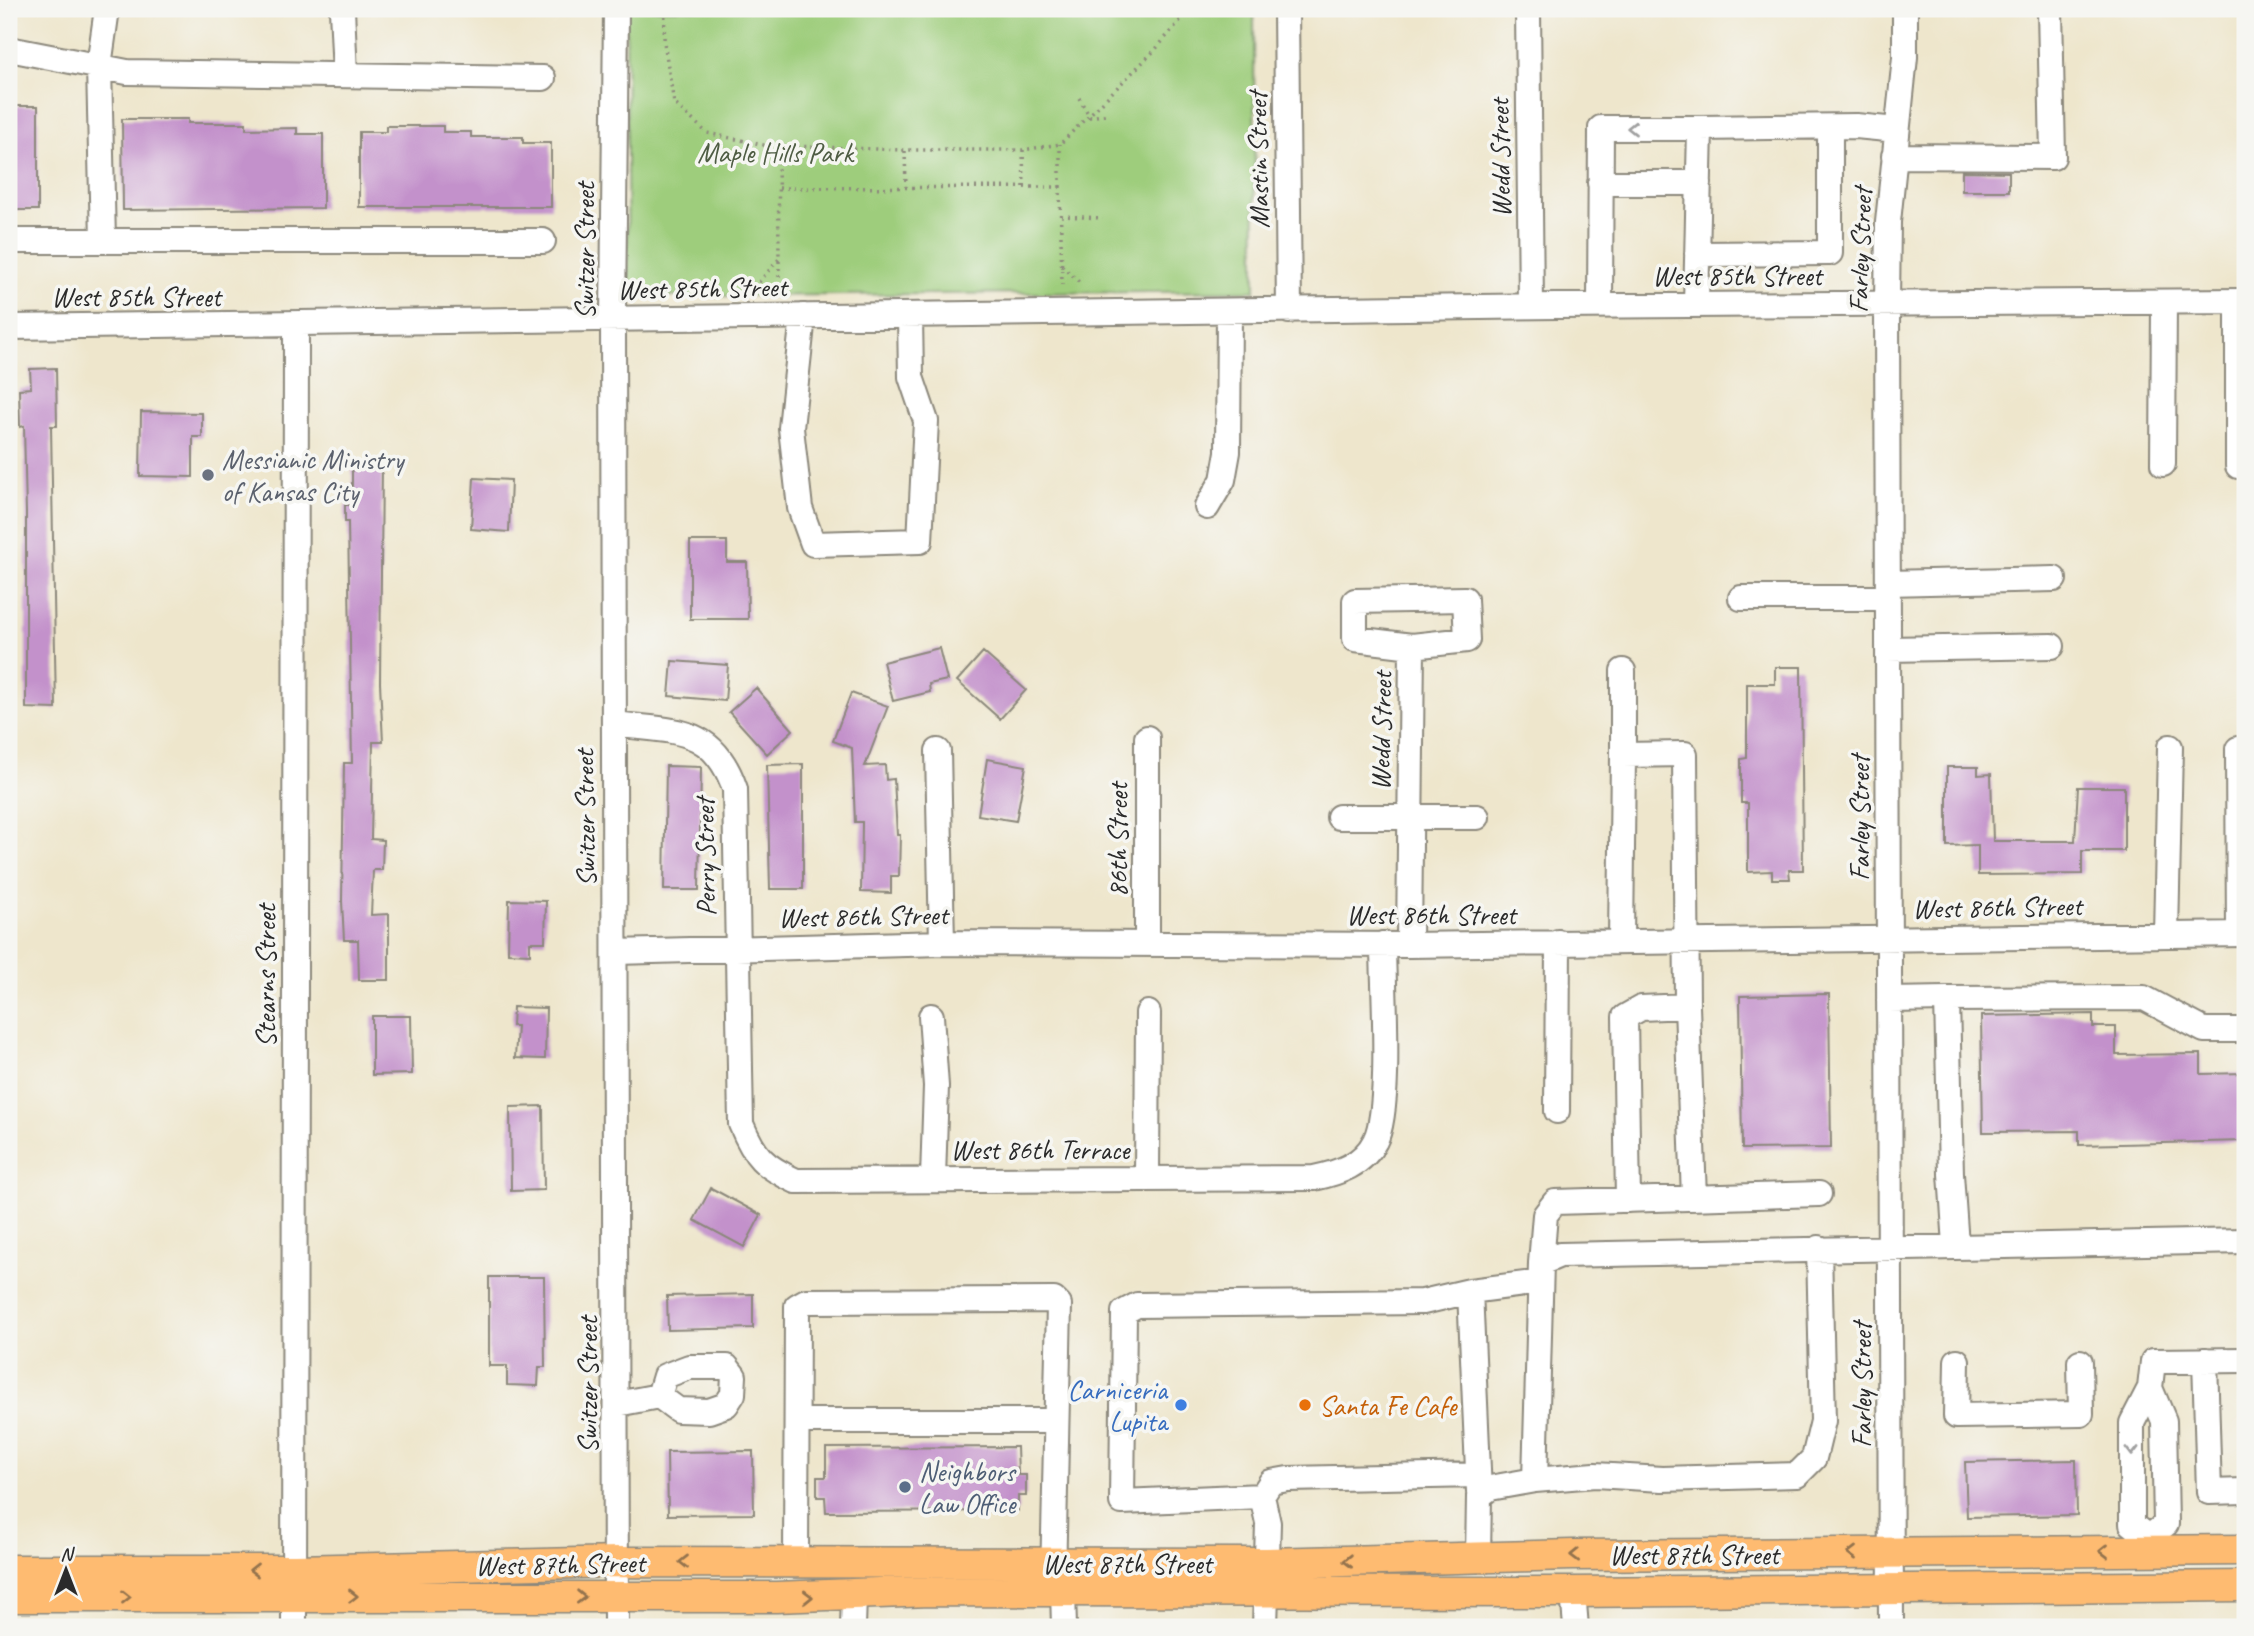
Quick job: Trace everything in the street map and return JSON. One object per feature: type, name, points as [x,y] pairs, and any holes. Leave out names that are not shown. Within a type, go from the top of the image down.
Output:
[{"type":"main road","name":"West 87th Street","points":[[9,1570],[295,1583],[616,1613],[1056,1582],[1266,1576],[1478,1558],[1891,1553],[2149,1544],[2245,1550]]},
{"type":"main road","name":"West 87th Street","points":[[9,1598],[617,1562],[796,1563],[1056,1582]]},
{"type":"main road","name":"West 87th Street","points":[[1266,1576],[1573,1592],[2245,1586]]},
{"type":"street","points":[[103,241],[99,66],[107,9]]},
{"type":"street","points":[[342,9],[345,75]]},
{"type":"street","name":"Switzer Street","points":[[616,9],[613,319],[616,1613]]},
{"type":"street","name":"Mastin Street","points":[[1286,9],[1289,311]]},
{"type":"street","name":"Wedd Street","points":[[1528,9],[1531,306]]},
{"type":"street","name":"Farley Street","points":[[1891,1627],[1887,304],[1888,222],[1905,57],[1905,9]]},
{"type":"street","points":[[1894,156],[2053,157],[2050,9]]},
{"type":"street","points":[[9,49],[128,72],[543,78]]},
{"type":"street","points":[[1600,305],[1601,128],[1830,127],[1897,130]]},
{"type":"street","points":[[1697,254],[1830,253],[1830,127]]},
{"type":"street","points":[[1696,305],[1700,128]]},
{"type":"street","points":[[1600,183],[1699,183]]},
{"type":"street","points":[[9,241],[543,241]]},
{"type":"street","points":[[2238,466],[2242,301]]},
{"type":"street","name":"West 85th Street","points":[[9,327],[1600,305],[2242,301]]},
{"type":"street","points":[[2163,464],[2164,302]]},
{"type":"street","points":[[1207,507],[1223,480],[1228,452],[1229,312]]},
{"type":"street","points":[[803,316],[791,428],[800,508],[813,544],[920,541],[926,421],[911,377],[910,316]]},
{"type":"street","name":"Stearns Street","points":[[294,1627],[296,325]]},
{"type":"street","points":[[1741,598],[2054,579]]},
{"type":"street","name":"Wedd Street","points":[[1409,944],[1412,646]]},
{"type":"street","points":[[1888,649],[2052,646]]},
{"type":"street","points":[[1621,941],[1623,671]]},
{"type":"street","name":"Perry Street","points":[[614,724],[673,729],[693,736],[713,748],[727,767],[735,789],[737,949]]},
{"type":"street","name":"86th Street","points":[[1147,738],[1147,942]]},
{"type":"street","points":[[2166,935],[2169,747]]},
{"type":"street","points":[[2238,749],[2242,934]]},
{"type":"street","points":[[938,751],[942,943]]},
{"type":"street","points":[[1623,755],[1685,754],[1687,1006],[1694,1198]]},
{"type":"street","name":"Wedd Street","points":[[1339,817],[1477,817]]},
{"type":"street","name":"West 86th Street","points":[[616,952],[942,943],[1409,944],[2242,934]]},
{"type":"street","points":[[1557,1111],[1558,942]]},
{"type":"street","name":"West 86th Terrace","points":[[737,949],[741,1124],[753,1152],[771,1170],[796,1181],[933,1178],[990,1181],[1314,1178],[1338,1173],[1357,1162],[1375,1141],[1384,1111],[1383,944]]},
{"type":"street","points":[[1889,1000],[2144,998],[2204,1030],[2245,1030]]},
{"type":"street","points":[[1947,999],[1951,1174],[1956,1245]]},
{"type":"street","points":[[1628,1200],[1625,1017],[1641,1008],[1687,1006]]},
{"type":"street","name":"West 86th Terrace","points":[[1147,1178],[1148,1013]]},
{"type":"street","name":"West 86th Terrace","points":[[931,1016],[936,1086],[933,1178]]},
{"type":"street","points":[[1535,1480],[1540,1272],[1545,1215],[1555,1202],[1819,1194]]},
{"type":"street","points":[[1262,1496],[1122,1502],[1124,1312],[1137,1305],[1423,1302],[1540,1272],[1560,1255],[1890,1246],[2245,1241]]},
{"type":"street","points":[[1265,1627],[1268,1523],[1262,1496],[1271,1482],[1288,1479],[1490,1488],[1535,1480],[1595,1475],[1662,1479],[1797,1475],[1814,1458],[1823,1421],[1819,1248]]},
{"type":"street","points":[[1470,1291],[1479,1486],[1478,1558]]},
{"type":"street","points":[[796,1563],[797,1306],[806,1301],[1054,1300],[1059,1305],[1056,1582],[1064,1627]]},
{"type":"street","points":[[2205,1360],[2209,1492],[2245,1491]]},
{"type":"street","points":[[2150,1388],[2164,1420],[2166,1524],[2149,1544],[2132,1524],[2132,1423],[2150,1388],[2153,1361],[2245,1360]]},
{"type":"street","points":[[1957,1361],[1956,1416],[2081,1413],[2080,1362]]},
{"type":"street","points":[[617,1404],[659,1396]]},
{"type":"street","points":[[797,1420],[1056,1421]]},
{"type":"street","points":[[1573,1592],[1576,1627]]},
{"type":"street","points":[[853,1627],[854,1595]]},
{"type":"path","points":[[665,9],[664,41],[674,103],[707,132],[778,146],[905,150],[1023,150],[1060,144],[1090,117],[1190,9]]},
{"type":"path","points":[[1079,98],[1090,117]]},
{"type":"path","points":[[1090,117],[1109,114]]},
{"type":"path","points":[[1060,144],[1062,285]]},
{"type":"path","points":[[778,146],[779,282]]},
{"type":"path","points":[[905,150],[906,187]]},
{"type":"path","points":[[1023,150],[1024,188]]},
{"type":"path","points":[[779,188],[1060,187]]},
{"type":"path","points":[[1060,216],[1103,218]]},
{"type":"path","points":[[759,282],[779,258]]},
{"type":"path","points":[[1062,265],[1082,285]]},
{"type":"green space","name":"Maple Hills Park","points":[[626,9],[1254,9],[1255,291],[628,297]]},
{"type":"building","points":[[9,106],[38,106],[38,210],[9,210]]},
{"type":"building","points":[[122,119],[188,119],[188,123],[246,123],[246,129],[297,128],[297,134],[323,134],[323,208],[123,210]]},
{"type":"building","points":[[386,126],[443,126],[443,132],[471,132],[471,137],[523,137],[523,143],[551,143],[551,207],[359,207],[359,132],[386,132]]},
{"type":"building","points":[[1962,171],[2009,172],[2009,191],[1962,191]]},
{"type":"building","points":[[56,368],[57,426],[51,426],[56,709],[26,708],[26,513],[24,426],[20,427],[19,389],[31,388],[30,369]]},
{"type":"building","points":[[141,412],[202,413],[202,437],[193,437],[193,477],[140,476]]},
{"type":"building","points":[[382,463],[380,683],[383,742],[373,742],[371,839],[383,840],[382,870],[373,870],[371,915],[389,914],[389,980],[359,980],[358,940],[344,940],[342,901],[344,763],[352,763],[348,522],[345,522],[345,505],[352,505],[352,464]]},
{"type":"building","points":[[474,478],[511,480],[509,532],[471,529]]},
{"type":"building","points":[[690,541],[727,541],[727,562],[747,562],[748,619],[690,619]]},
{"type":"building","points":[[939,648],[947,680],[929,684],[930,692],[893,701],[883,662]]},
{"type":"building","points":[[983,652],[1026,690],[1000,719],[957,681]]},
{"type":"building","points":[[672,661],[728,665],[725,701],[669,696]]},
{"type":"building","points":[[1775,667],[1801,667],[1803,870],[1789,870],[1790,879],[1772,879],[1772,871],[1748,872],[1748,803],[1741,803],[1741,759],[1747,758],[1747,684],[1775,684]]},
{"type":"building","points":[[756,688],[793,730],[767,754],[729,712]]},
{"type":"building","points":[[851,693],[888,706],[865,766],[885,765],[886,780],[894,779],[897,835],[900,835],[899,876],[891,876],[891,893],[861,892],[862,822],[855,822],[852,748],[833,741]]},
{"type":"building","points":[[987,759],[1026,766],[1016,821],[978,815]]},
{"type":"building","points":[[803,764],[803,889],[770,889],[767,765]]},
{"type":"building","points":[[666,766],[701,767],[699,890],[664,890]]},
{"type":"building","points":[[1947,767],[1978,767],[1978,775],[1991,774],[1993,841],[2075,841],[2078,787],[2124,787],[2124,851],[2082,851],[2082,874],[1978,875],[1978,845],[1947,846]]},
{"type":"building","points":[[509,900],[546,901],[545,942],[530,942],[530,954],[508,953]]},
{"type":"building","points":[[1829,994],[1831,1148],[1742,1149],[1740,996]]},
{"type":"building","points":[[513,1007],[546,1008],[545,1059],[515,1058],[517,1026],[512,1026]]},
{"type":"building","points":[[2093,1014],[2093,1027],[2116,1027],[2116,1055],[2201,1054],[2201,1074],[2245,1073],[2245,1141],[2079,1145],[2079,1131],[1983,1132],[1981,1016]]},
{"type":"building","points":[[372,1016],[411,1016],[412,1074],[372,1075]]},
{"type":"building","points":[[543,1106],[544,1190],[511,1191],[510,1107]]},
{"type":"building","points":[[711,1188],[761,1215],[744,1247],[694,1220]]},
{"type":"building","points":[[489,1277],[544,1277],[545,1367],[539,1367],[538,1386],[507,1385],[507,1366],[489,1366]]},
{"type":"building","points":[[753,1294],[753,1328],[668,1330],[667,1296]]},
{"type":"building","points":[[1017,1447],[1018,1475],[1026,1475],[1026,1496],[1018,1496],[1018,1511],[826,1512],[825,1497],[817,1497],[817,1477],[826,1477],[826,1448]]},
{"type":"building","points":[[753,1451],[754,1514],[668,1515],[667,1452]]},
{"type":"building","points":[[2076,1460],[2077,1515],[1967,1517],[1965,1462]]},
{"type":"place","name":"Messianic Ministry of Kansas City","points":[[208,475]]},
{"type":"place","name":"Carniceria Lupita","points":[[1181,1405]]},
{"type":"place","name":"Santa Fe Cafe","points":[[1305,1405]]},
{"type":"place","name":"Neighbors Law Office","points":[[905,1487]]}]
